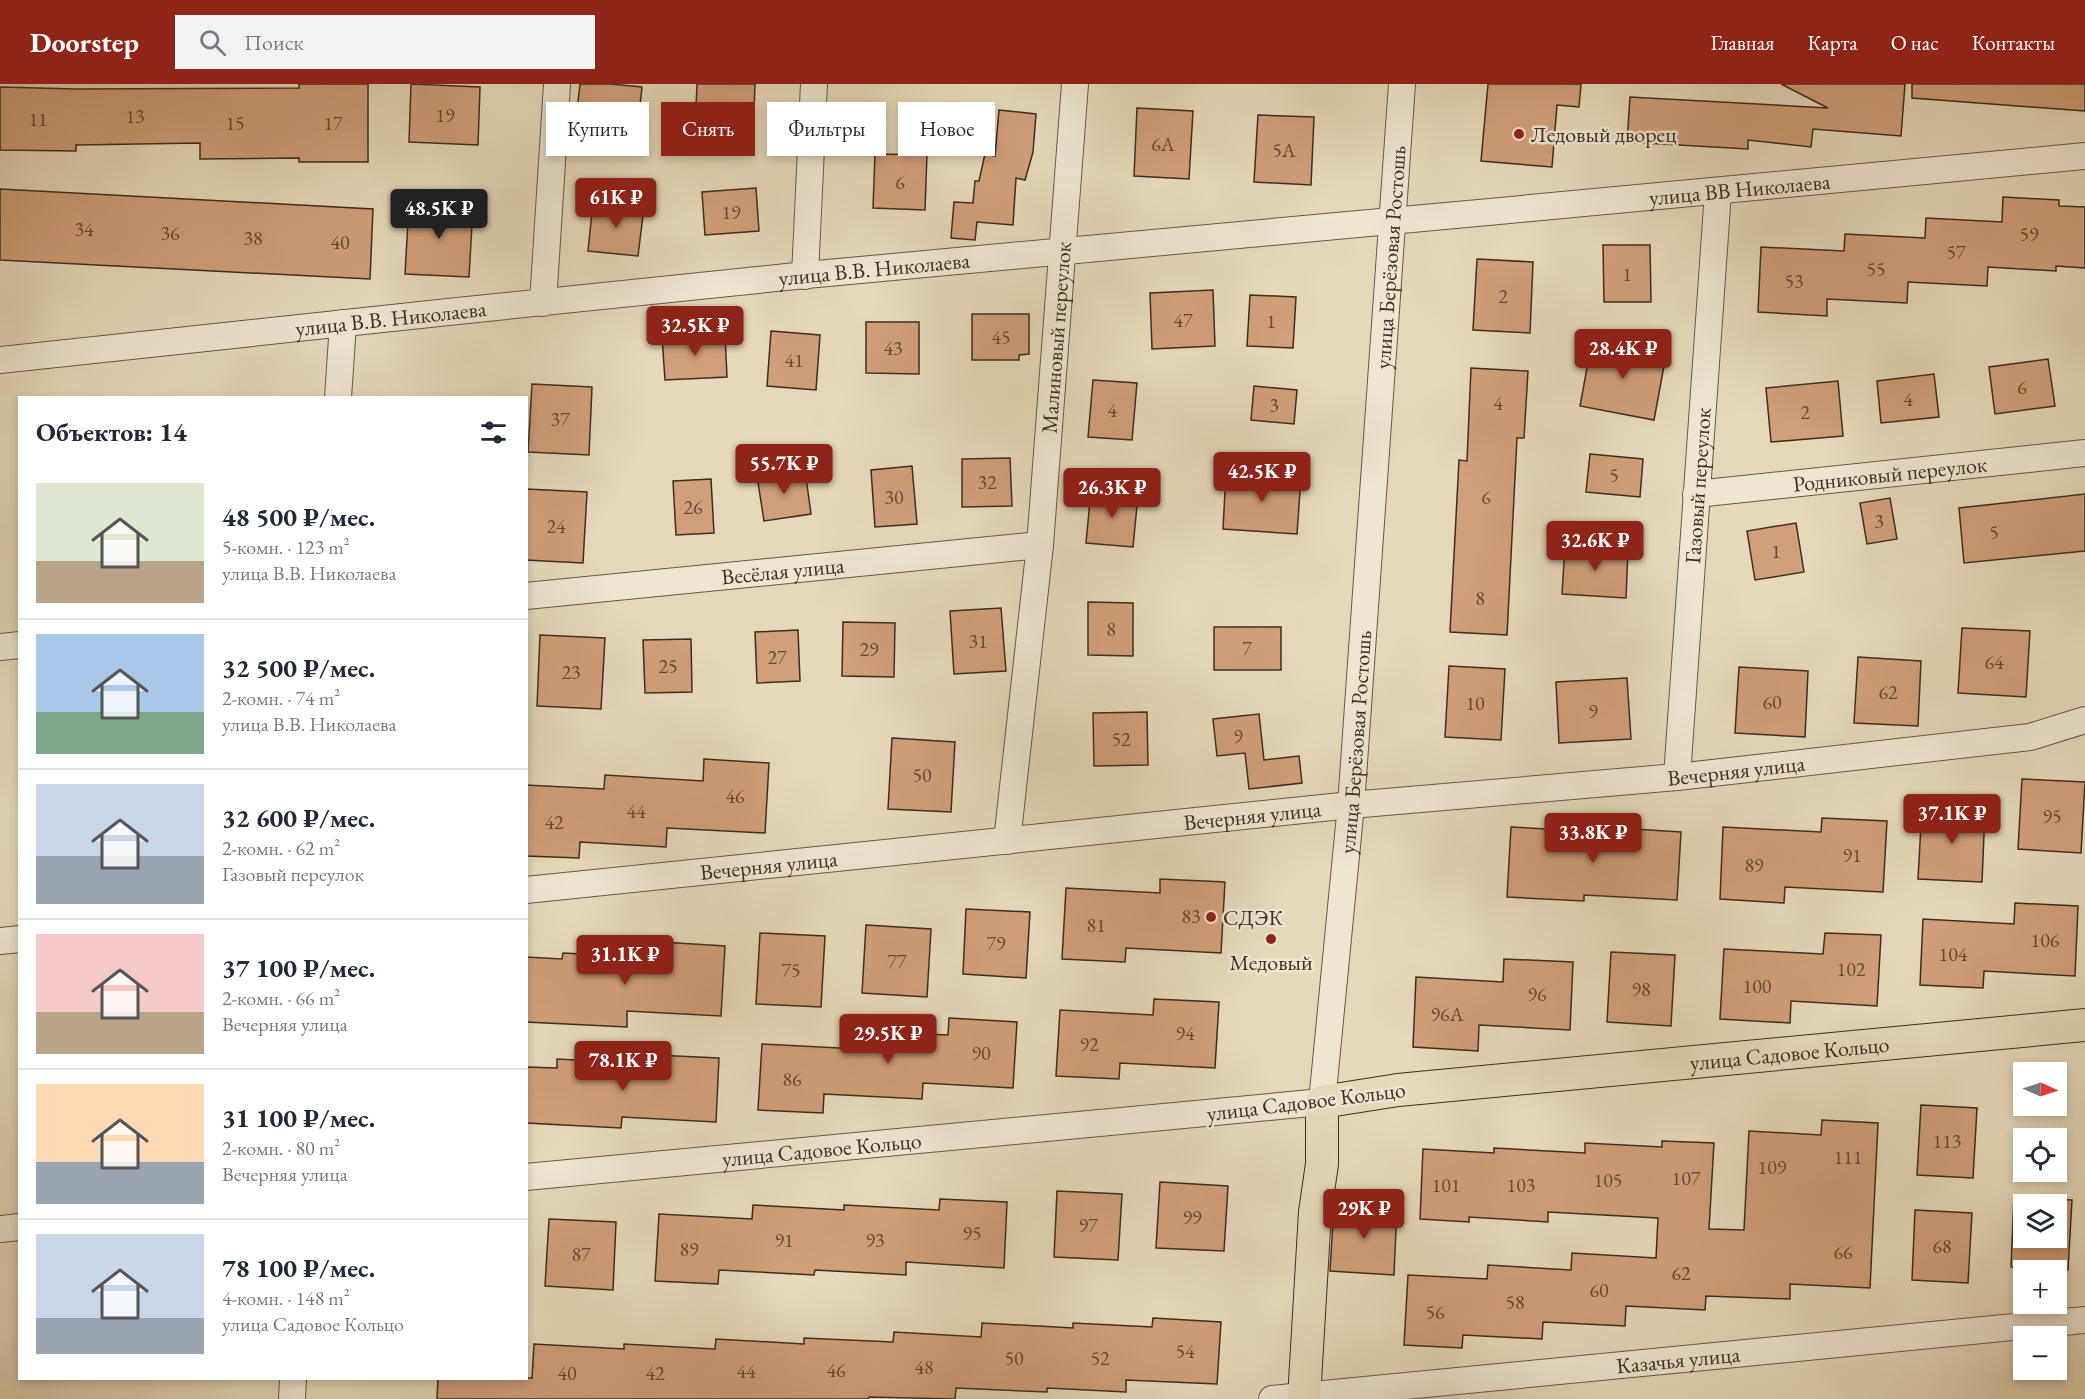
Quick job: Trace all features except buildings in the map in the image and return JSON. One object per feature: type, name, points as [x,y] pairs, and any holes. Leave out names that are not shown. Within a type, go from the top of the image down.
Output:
[{"type":"main road","name":"улица Садовое Кольцо","points":[[1322,1102],[1398,1090],[2085,1025]]},
{"type":"main road","name":"улица Берёзовая Ростошь","points":[[1304,1398],[1316,1212],[1322,1164],[1322,1102]]},
{"type":"street","points":[[543,303],[557,84]]},
{"type":"street","points":[[805,276],[814,84]]},
{"type":"street","name":"Малиновый переулок","points":[[1007,841],[1040,544],[1075,84]]},
{"type":"street","name":"улица Берёзовая Ростошь","points":[[1322,1102],[1351,805],[1402,84]]},
{"type":"street","name":"улица ВВ Николаева","points":[[1392,220],[1718,192],[2085,156]]},
{"type":"street","name":"Газовый переулок","points":[[1677,777],[1718,192]]},
{"type":"street","name":"улица В.В. Николаева","points":[[0,360],[343,322],[1392,220]]},
{"type":"street","points":[[338,396],[343,322]]},
{"type":"street","name":"Родниковый переулок","points":[[1696,494],[2085,453]]},
{"type":"street","name":"Весёлая улица","points":[[528,596],[1040,544]]},
{"type":"street","points":[[0,647],[18,645]]},
{"type":"street","name":"Вечерняя улица","points":[[528,890],[1351,805],[1677,777],[2030,737],[2085,720]]},
{"type":"street","points":[[0,941],[18,939]]},
{"type":"street","name":"улица Садовое Кольцо","points":[[528,1177],[1322,1102]]},
{"type":"street","points":[[0,1229],[18,1227]]},
{"type":"street","name":"Казачья улица","points":[[1272,1399],[1304,1398],[2085,1320]]},
{"type":"street","points":[[292,1399],[293,1380]]},
{"type":"place","name":"Ледовый дворец","points":[[1519,134]]},
{"type":"place","name":"СДЭК","points":[[1211,917]]},
{"type":"place","name":"Медовый","points":[[1271,939]]}]
